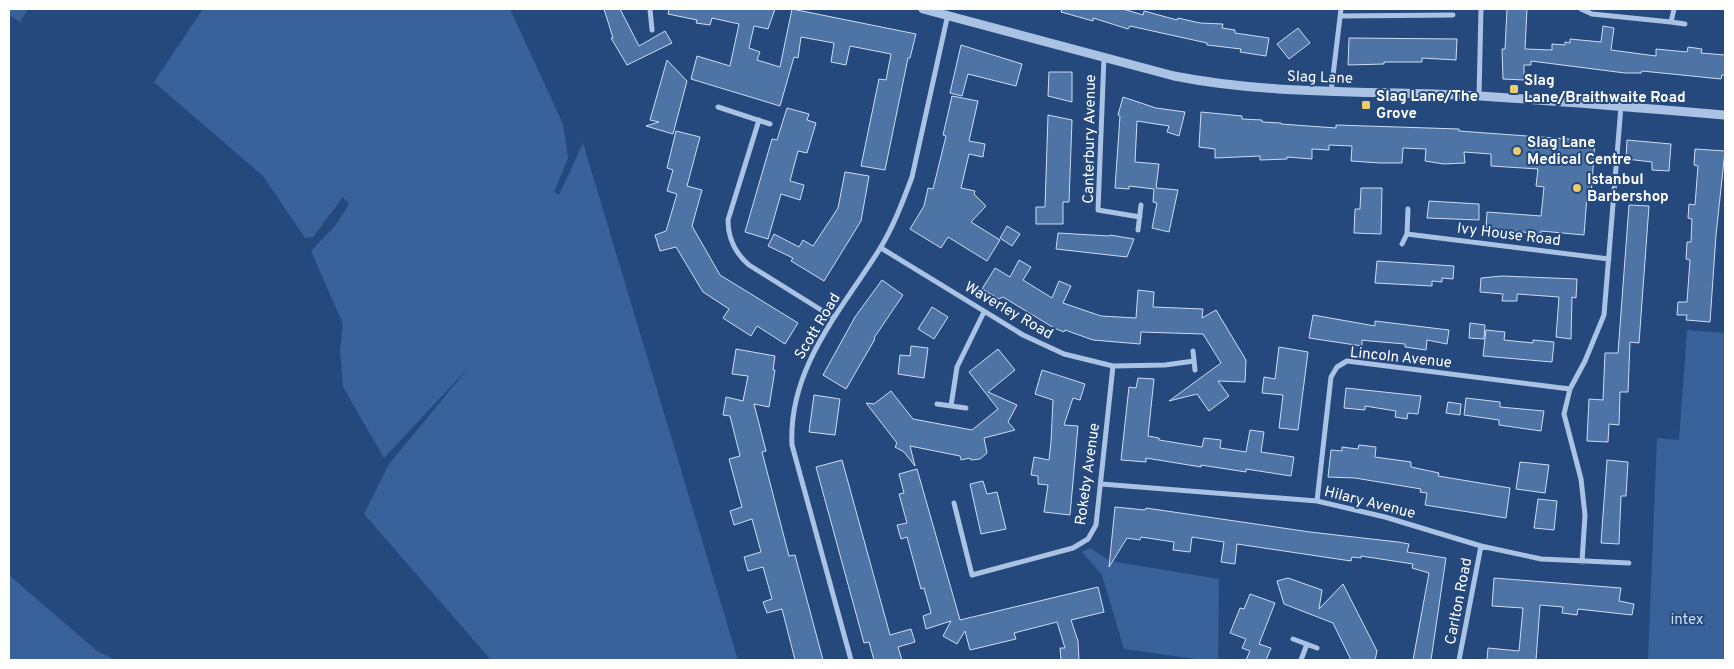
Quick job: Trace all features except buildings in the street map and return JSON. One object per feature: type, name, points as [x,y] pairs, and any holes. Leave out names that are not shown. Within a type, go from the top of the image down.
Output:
[{"type":"street","points":[[650,9],[652,30]]},
{"type":"street","name":"Slag Lane","points":[[923,9],[948,14],[1104,58],[1209,83],[1331,92],[1479,96],[1725,115]]},
{"type":"street","points":[[1331,92],[1341,9]]},
{"type":"street","points":[[1479,96],[1480,9]]},
{"type":"street","points":[[1581,9],[1592,14],[1685,24]]},
{"type":"street","points":[[1671,22],[1674,9]]},
{"type":"street","points":[[1340,16],[1422,12],[1453,15]]},
{"type":"street","name":"Scott Road","points":[[851,660],[795,457],[791,433],[797,392],[804,372],[834,318],[881,248],[912,177],[948,14]]},
{"type":"street","name":"Canterbury Avenue","points":[[1104,58],[1098,210],[1140,217]]},
{"type":"street","points":[[1582,562],[1585,515],[1581,479],[1564,414],[1570,389],[1585,362],[1604,315],[1621,106]]},
{"type":"street","points":[[718,107],[770,124]]},
{"type":"street","points":[[759,120],[728,220],[728,232],[731,242],[749,266],[834,318]]},
{"type":"street","points":[[1138,230],[1141,205]]},
{"type":"street","points":[[1402,244],[1407,234],[1408,209]]},
{"type":"street","name":"Ivy House Road","points":[[1407,234],[1609,259]]},
{"type":"street","name":"Waverley Road","points":[[881,248],[1042,346],[1064,354],[1113,366],[1165,365],[1194,361]]},
{"type":"street","points":[[950,406],[957,367],[984,312]]},
{"type":"street","points":[[1193,352],[1196,370]]},
{"type":"street","name":"Lincoln Avenue","points":[[1317,501],[1331,377],[1337,366],[1347,361],[1570,389]]},
{"type":"street","name":"Rokeby Avenue","points":[[954,503],[972,574],[1083,544],[1093,533],[1096,525],[1113,366]]},
{"type":"street","points":[[937,404],[966,408]]},
{"type":"street","name":"Hilary Avenue","points":[[1101,484],[1317,501],[1386,517],[1481,546],[1541,559],[1629,563]]},
{"type":"street","name":"Carlton Road","points":[[1459,660],[1481,546]]},
{"type":"street","points":[[1293,639],[1317,648]]},
{"type":"street","points":[[1301,660],[1306,644]]},
{"type":"green space","points":[[9,9],[28,9],[20,22],[9,15]]},
{"type":"green space","points":[[203,9],[510,9],[563,124],[568,158],[554,192],[559,195],[583,143],[738,660],[491,660],[364,514],[389,464],[470,366],[384,458],[343,387],[340,350],[343,324],[311,251],[335,226],[349,204],[343,197],[313,237],[305,238],[263,176],[154,82]]},
{"type":"green space","name":"intex","points":[[1687,330],[1725,333],[1725,660],[1648,660],[1657,438],[1679,440]]},
{"type":"green space","points":[[1090,548],[1110,561],[1219,579],[1218,660],[1203,660],[1124,649],[1102,575],[1082,552]]},
{"type":"green space","points":[[9,575],[97,651],[116,660],[9,660]]},
{"type":"place","name":"Slag Lane/Braithwaite Road","points":[[1514,89]]},
{"type":"place","name":"Slag Lane/The Grove","points":[[1366,105]]},
{"type":"place","name":"Slag Lane Medical Centre","points":[[1517,151]]},
{"type":"place","name":"Istanbul Barbershop","points":[[1577,188]]}]
